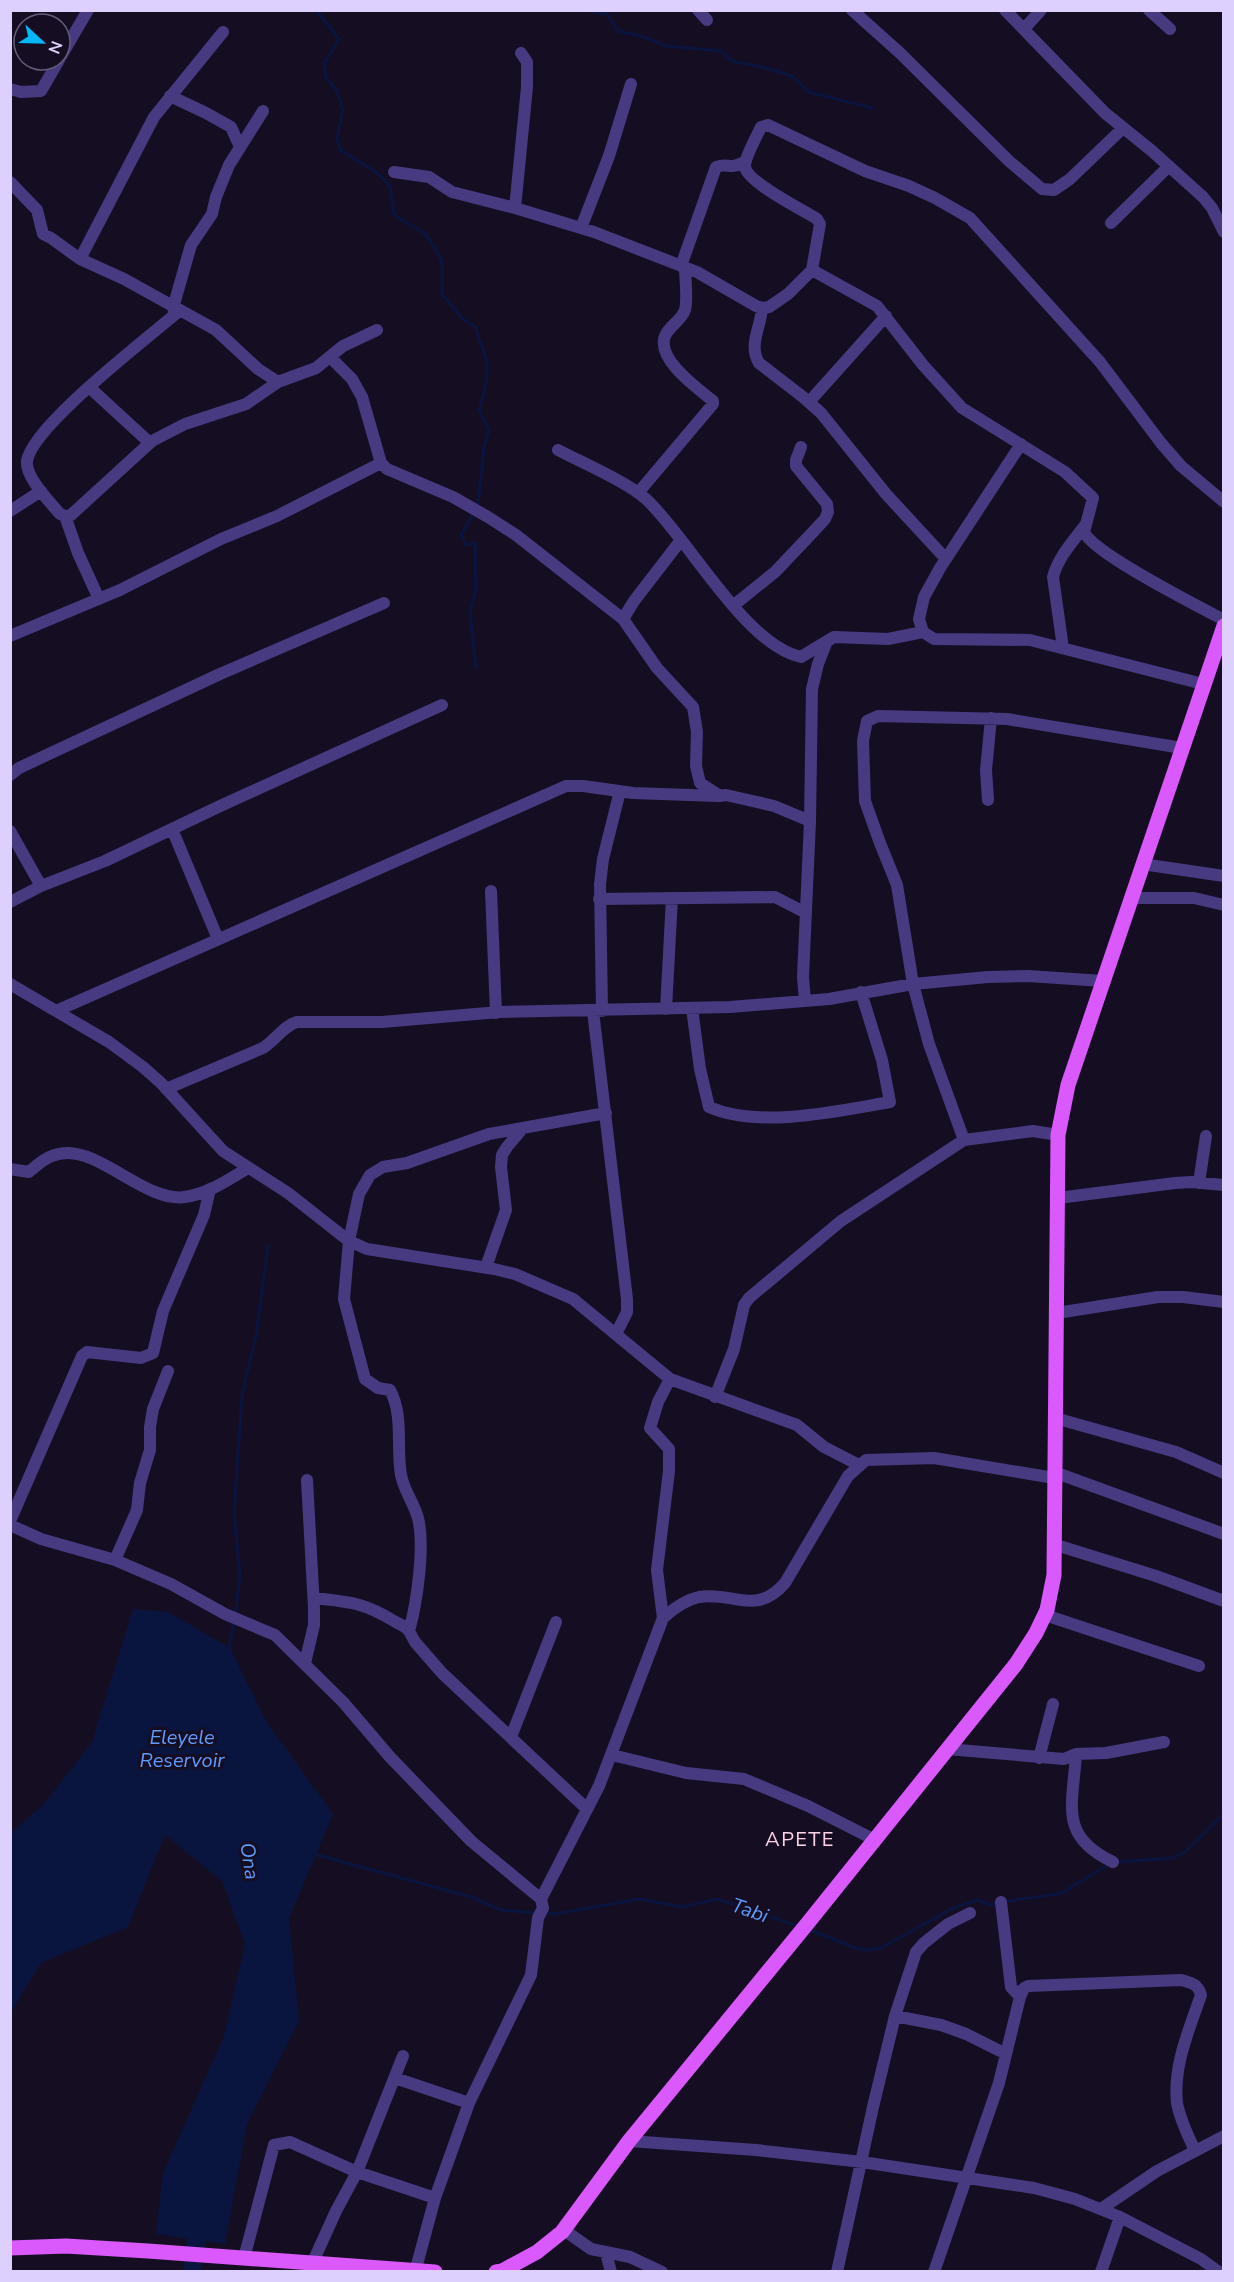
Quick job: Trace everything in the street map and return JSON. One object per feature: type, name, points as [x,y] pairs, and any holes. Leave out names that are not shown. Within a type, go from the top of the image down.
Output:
[{"type":"main road","points":[[496,2271],[501,2271],[537,2252],[564,2230],[629,2141],[1016,1664],[1036,1634],[1045,1615],[1054,1575],[1058,1135],[1068,1085],[1224,626]]},
{"type":"main road","points":[[10,2248],[66,2246],[148,2250],[244,2258],[312,2268],[435,2271]]},
{"type":"street","points":[[72,38],[88,10]]},
{"type":"street","points":[[698,10],[707,20]]},
{"type":"street","points":[[852,10],[1042,189],[1053,190],[1070,179],[1124,128]]},
{"type":"street","points":[[1005,10],[1072,81],[1208,203],[1224,232]]},
{"type":"street","points":[[1024,30],[1041,10]]},
{"type":"street","points":[[1149,10],[1170,29]]},
{"type":"street","points":[[80,259],[154,117],[224,32]]},
{"type":"street","points":[[515,208],[527,87],[527,62],[521,53]]},
{"type":"street","points":[[10,88],[21,92],[41,90],[52,72]]},
{"type":"street","points":[[580,228],[609,156],[631,84]]},
{"type":"street","points":[[170,96],[231,128],[240,147]]},
{"type":"street","points":[[263,111],[220,184],[212,214],[191,245],[176,309],[44,431],[29,454],[26,463],[29,474],[60,514],[71,515],[150,443],[185,424],[246,404],[278,382],[316,368],[343,346],[377,330]]},
{"type":"street","points":[[394,172],[429,177],[452,192],[580,228],[683,267],[762,308],[769,307],[788,294],[812,270],[820,224],[817,219],[756,181],[747,171],[746,161],[760,128],[768,125],[865,171],[926,194],[970,218],[1100,362],[1181,466],[1224,502]]},
{"type":"street","points":[[638,493],[713,404],[713,401],[685,377],[668,358],[663,342],[667,332],[682,318],[686,302],[683,267],[716,167],[723,165],[734,167],[746,161]]},
{"type":"street","points":[[1111,222],[1169,166]]},
{"type":"street","points":[[10,182],[37,210],[43,234],[80,259],[124,279],[226,336],[258,369],[278,382]]},
{"type":"street","points":[[812,270],[865,298],[886,316],[923,365],[962,408],[1065,472],[1093,498],[1085,536],[1160,586],[1224,620]]},
{"type":"street","points":[[762,308],[760,326],[753,348],[754,356],[759,363],[809,402],[848,445],[886,494],[946,559]]},
{"type":"street","points":[[809,402],[886,316]]},
{"type":"street","points":[[330,357],[352,379],[362,397],[381,463],[387,469],[453,497],[488,517],[516,535],[623,619],[657,668],[693,707],[697,732],[697,771],[700,783],[720,796]]},
{"type":"street","points":[[89,387],[150,443]]},
{"type":"street","points":[[922,632],[918,619],[920,607],[946,559],[1020,444]]},
{"type":"street","points":[[734,605],[775,572],[825,519],[828,512],[827,504],[796,466],[795,460],[801,447]]},
{"type":"street","points":[[558,450],[638,493],[658,513],[734,605],[769,642],[792,655],[806,656],[834,637],[888,639],[922,632],[934,639],[1030,640],[1203,684]]},
{"type":"street","points":[[10,636],[99,599],[221,539],[277,516],[381,463]]},
{"type":"street","points":[[10,511],[41,491]]},
{"type":"street","points":[[65,516],[78,554],[99,599]]},
{"type":"street","points":[[1063,648],[1053,577],[1065,553],[1087,524]]},
{"type":"street","points":[[623,619],[640,592],[681,540]]},
{"type":"street","points":[[10,775],[18,768],[220,675],[384,603]]},
{"type":"street","points":[[805,1001],[802,977],[810,821],[812,689],[827,641]]},
{"type":"street","points":[[10,902],[41,886],[105,861],[441,705]]},
{"type":"street","points":[[964,1140],[929,1044],[913,984],[897,885],[865,801],[863,741],[865,726],[870,718],[878,716],[1007,719],[1182,748]]},
{"type":"street","points":[[988,800],[986,770],[991,718]]},
{"type":"street","points":[[56,1011],[381,870],[566,786],[620,791],[726,795],[774,806],[810,821]]},
{"type":"street","points":[[616,1334],[627,1312],[627,1299],[597,1011],[599,899],[603,859],[620,791]]},
{"type":"street","points":[[172,829],[218,939]]},
{"type":"street","points":[[10,831],[41,886]]},
{"type":"street","points":[[1142,864],[1224,876]]},
{"type":"street","points":[[490,891],[496,1013]]},
{"type":"street","points":[[599,899],[775,897],[806,913]]},
{"type":"street","points":[[666,1009],[672,898]]},
{"type":"street","points":[[1131,898],[1194,898],[1224,905]]},
{"type":"street","points":[[166,1089],[263,1048],[270,1044],[289,1024],[297,1022],[382,1022],[496,1013],[730,1008],[829,999],[913,984],[988,977],[1028,976],[1103,981]]},
{"type":"street","points":[[10,984],[109,1042],[143,1067],[223,1151],[288,1193],[349,1241],[367,1249],[486,1267],[515,1274],[558,1291],[573,1299],[670,1379],[796,1425],[824,1447],[859,1465]]},
{"type":"street","points":[[692,1008],[700,1069],[709,1107],[725,1113],[771,1117],[825,1113],[890,1102],[882,1060],[861,992]]},
{"type":"street","points":[[409,1631],[414,1612],[420,1548],[419,1521],[401,1474],[396,1402],[390,1390],[378,1388],[365,1379],[344,1299],[349,1241],[359,1194],[370,1175],[382,1167],[406,1163],[489,1134],[606,1113]]},
{"type":"street","points":[[486,1267],[505,1215],[506,1197],[501,1167],[502,1155],[523,1128]]},
{"type":"street","points":[[715,1397],[734,1349],[744,1305],[749,1298],[842,1221],[964,1140],[1033,1131],[1058,1135]]},
{"type":"street","points":[[1200,1183],[1206,1136]]},
{"type":"street","points":[[10,1169],[29,1172],[54,1154],[69,1153],[91,1159],[166,1197],[185,1197],[210,1190],[248,1168]]},
{"type":"street","points":[[1058,1198],[1175,1183],[1224,1185]]},
{"type":"street","points":[[10,1521],[82,1356],[87,1352],[141,1358],[153,1353],[164,1311],[204,1215],[210,1190]]},
{"type":"street","points":[[1057,1313],[1158,1297],[1183,1297],[1224,1302]]},
{"type":"street","points":[[115,1560],[137,1510],[140,1483],[150,1450],[153,1409],[168,1371]]},
{"type":"street","points":[[415,2270],[435,2198],[469,2103],[531,1975],[541,1908],[612,1755],[663,1618],[657,1570],[669,1471],[669,1449],[650,1428],[658,1402],[670,1379]]},
{"type":"street","points":[[1055,1418],[1176,1452],[1224,1473]]},
{"type":"street","points":[[663,1618],[674,1609],[701,1597],[749,1602],[766,1599],[775,1594],[785,1583],[848,1476],[866,1460],[934,1458],[1054,1475],[1224,1534]]},
{"type":"street","points":[[305,1664],[314,1625],[307,1480]]},
{"type":"street","points":[[10,1525],[41,1539],[115,1560],[171,1584],[225,1614],[275,1635],[343,1702],[390,1757],[471,1841],[541,1908]]},
{"type":"street","points":[[1053,1544],[1156,1576],[1224,1601]]},
{"type":"street","points":[[314,1598],[359,1603],[386,1614],[394,1622],[406,1626],[415,1642],[442,1673],[587,1809]]},
{"type":"street","points":[[1045,1615],[1199,1665]]},
{"type":"street","points":[[511,1737],[556,1622]]},
{"type":"street","points":[[1039,1758],[1053,1704]]},
{"type":"street","points":[[947,1749],[1064,1759],[1076,1754],[1106,1753],[1164,1742]]},
{"type":"street","points":[[1076,1754],[1072,1822],[1079,1837],[1094,1853],[1113,1862]]},
{"type":"street","points":[[612,1755],[686,1773],[744,1779],[808,1806],[875,1840]]},
{"type":"street","points":[[1001,1902],[1011,1987],[1020,1998]]},
{"type":"street","points":[[837,2271],[895,2016],[916,1952],[948,1924],[970,1913]]},
{"type":"street","points":[[934,2271],[999,2083],[1020,1998],[1024,1988],[1028,1986],[1181,1980],[1199,1988],[1201,1995],[1180,2057],[1177,2077],[1177,2102],[1195,2151]]},
{"type":"street","points":[[895,2016],[941,2025],[966,2034],[1006,2054]]},
{"type":"street","points":[[312,2268],[336,2211],[357,2172],[403,2056]]},
{"type":"street","points":[[395,2078],[469,2103]]},
{"type":"street","points":[[1101,2209],[1133,2186],[1224,2136]]},
{"type":"street","points":[[629,2141],[756,2150],[862,2162],[1055,2193],[1120,2217],[1201,2259],[1219,2271]]},
{"type":"street","points":[[244,2258],[273,2145],[290,2142],[357,2172],[435,2198]]},
{"type":"street","points":[[1101,2271],[1120,2217]]},
{"type":"street","points":[[564,2230],[591,2249],[630,2257],[662,2271]]},
{"type":"street","points":[[606,2253],[611,2271]]},
{"type":"water","name":"Eleyele Reservoir","points":[[133,1609],[168,1612],[230,1648],[266,1721],[333,1814],[289,1918],[299,2021],[247,2124],[225,2244],[156,2234],[163,2173],[224,2036],[245,1944],[222,1881],[165,1835],[128,1927],[41,1963],[11,2012],[11,1833],[44,1804],[92,1742]]},
{"type":"waterway","points":[[316,10],[339,39],[324,64],[326,78],[337,91],[343,110],[337,138],[340,150],[376,172],[390,186],[394,215],[424,233],[442,262],[442,294],[463,319],[476,327],[487,365],[486,385],[479,411],[489,430],[484,447],[478,504]]},
{"type":"waterway","points":[[583,10],[607,14],[618,31],[644,37],[666,46],[721,51],[732,61],[792,76],[809,92],[872,108]]},
{"type":"waterway","points":[[473,514],[461,535],[466,545],[475,543],[476,588],[470,613],[476,668]]},
{"type":"waterway","points":[[235,1615],[240,1576],[234,1514],[242,1395],[256,1336],[268,1245]]},
{"type":"waterway","points":[[229,1650],[234,1621]]},
{"type":"waterway","name":"Tabi","points":[[1117,1862],[1173,1858],[1185,1852],[1224,1814]]},
{"type":"waterway","name":"Tabi","points":[[314,1854],[471,1897],[501,1910],[536,1913]]},
{"type":"waterway","name":"Tabi","points":[[1003,1902],[1062,1893],[1108,1865]]},
{"type":"waterway","name":"Tabi","points":[[545,1913],[555,1914],[639,1899],[682,1907],[717,1899],[798,1926]]},
{"type":"waterway","name":"Tabi","points":[[810,1930],[856,1948],[867,1950],[881,1948],[953,1908],[978,1900],[990,1905],[997,1903]]},
{"type":"waterway","name":"Ona","points":[[192,2272],[199,2219]]},
{"type":"district","name":"APETE","points":[[800,1839]]}]
